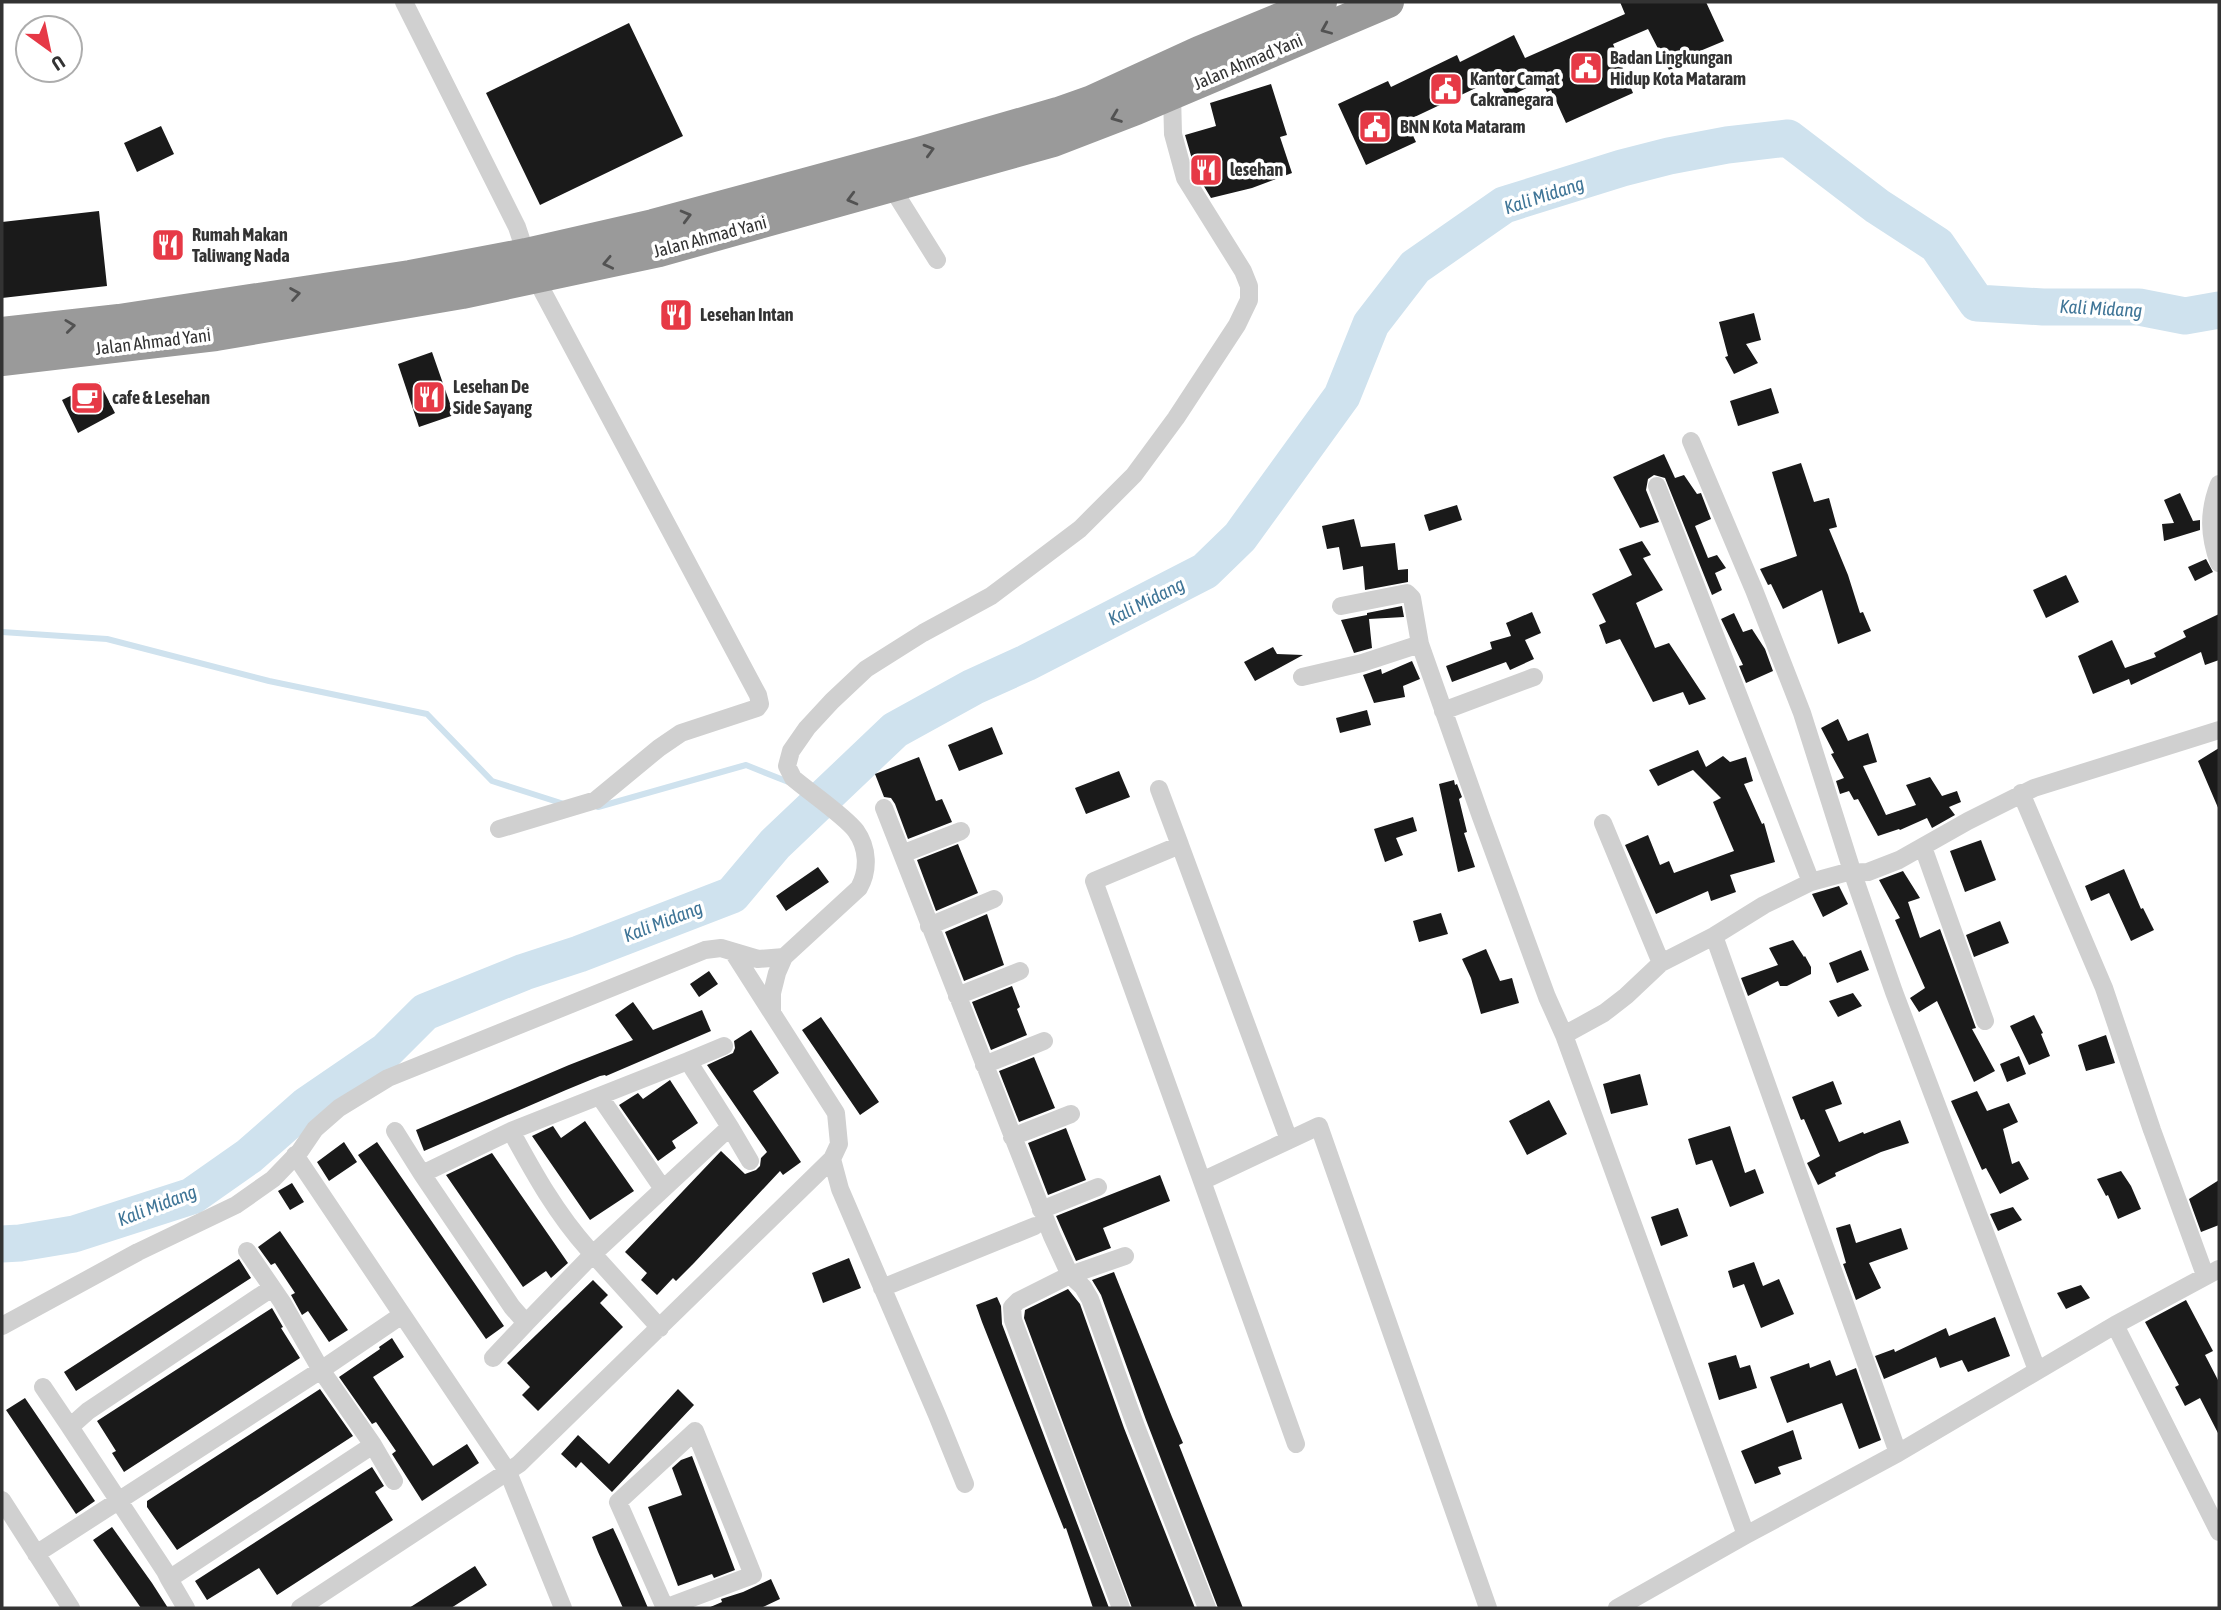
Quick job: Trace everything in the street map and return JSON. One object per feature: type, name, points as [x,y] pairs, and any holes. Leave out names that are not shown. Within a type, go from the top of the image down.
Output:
[{"type":"highway","points":[[656,238],[919,153],[1092,102],[1199,52],[1282,33],[1321,2]]},
{"type":"highway","name":"Jalan Ahmad Yani","points":[[2,360],[216,335],[462,293],[531,266],[891,188],[1053,141],[1172,94],[1282,33],[1388,2]]},
{"type":"highway","points":[[2,333],[106,322],[410,276],[531,266]]},
{"type":"street","points":[[404,2],[517,227],[531,266],[760,702],[757,708],[681,733],[596,800],[499,829]]},
{"type":"street","points":[[772,1012],[772,993],[784,957],[859,888],[865,877],[866,864],[856,831],[793,778],[787,766],[791,751],[807,728],[866,669],[923,633],[991,596],[1080,528],[1134,475],[1176,418],[1237,325],[1249,300],[1249,286],[1237,260],[1185,178],[1174,134],[1172,94]]},
{"type":"street","points":[[891,188],[937,260]]},
{"type":"street","points":[[1691,441],[1802,713],[1894,992],[2037,1370]]},
{"type":"street","points":[[2219,484],[2213,499],[2210,521],[2219,564]]},
{"type":"street","points":[[1657,486],[1811,882]]},
{"type":"street","points":[[1341,606],[1409,594],[1412,598],[1420,644],[1443,711],[1746,1535]]},
{"type":"street","points":[[1302,677],[1362,663],[1420,644]]},
{"type":"street","points":[[1443,711],[1534,677]]},
{"type":"street","points":[[1564,1035],[1604,1013],[1661,963],[1811,882],[1831,875],[1868,872],[1899,860],[2021,793],[2080,772],[2162,750],[2219,730]]},
{"type":"street","points":[[1158,789],[1289,1140]]},
{"type":"street","points":[[1617,1608],[1898,1453],[2115,1325],[2212,1272],[2151,1130],[2104,988],[2021,793]]},
{"type":"street","points":[[884,808],[1012,1137],[1038,1218],[1070,1275],[1083,1287],[1090,1299],[1135,1424],[1207,1608]]},
{"type":"street","points":[[1603,823],[1661,963]]},
{"type":"street","points":[[902,854],[961,831]]},
{"type":"street","points":[[1180,845],[1094,881],[1296,1444]]},
{"type":"street","points":[[1923,847],[1985,1021]]},
{"type":"street","points":[[929,926],[994,899]]},
{"type":"street","points":[[1714,936],[1898,1453]]},
{"type":"street","points":[[2,1326],[138,1252],[236,1205],[273,1179],[315,1129],[339,1108],[388,1078],[705,950],[721,948],[758,959],[784,957]]},
{"type":"street","points":[[300,1608],[519,1464],[832,1159],[839,1144],[836,1113],[733,952]]},
{"type":"street","points":[[957,996],[1020,971]]},
{"type":"street","points":[[984,1065],[1044,1041]]},
{"type":"street","points":[[422,1174],[511,1131],[724,1046]]},
{"type":"street","points":[[688,1061],[750,1161]]},
{"type":"street","points":[[600,1097],[663,1189]]},
{"type":"street","points":[[1012,1137],[1071,1114]]},
{"type":"street","points":[[1202,1181],[1319,1126],[1488,1608]]},
{"type":"street","points":[[493,1358],[593,1254],[730,1127]]},
{"type":"street","points":[[395,1131],[512,1307],[526,1323]]},
{"type":"street","points":[[511,1131],[543,1189],[566,1223],[660,1328]]},
{"type":"street","points":[[295,1155],[508,1472],[563,1608]]},
{"type":"street","points":[[832,1159],[840,1189],[965,1484]]},
{"type":"street","points":[[882,1288],[1038,1218],[1098,1187]]},
{"type":"street","points":[[247,1251],[394,1480]]},
{"type":"street","points":[[1121,1608],[1013,1320],[1012,1307],[1070,1275],[1125,1256]]},
{"type":"street","points":[[70,1427],[88,1411],[272,1288]]},
{"type":"street","points":[[36,1554],[402,1315]]},
{"type":"street","points":[[2115,1325],[2219,1532]]},
{"type":"street","points":[[43,1387],[165,1571],[186,1608]]},
{"type":"street","points":[[695,1432],[752,1575],[665,1608],[618,1502],[695,1432]]},
{"type":"street","points":[[169,1579],[373,1445]]},
{"type":"street","points":[[2,1500],[71,1608]]},
{"type":"building","points":[[1620,2],[1706,2],[1724,41],[1688,56],[1691,61],[1670,72],[1648,29],[1613,44],[1633,93],[1566,123],[1551,90],[1547,92],[1542,80],[1507,98],[1497,78],[1406,121],[1416,142],[1366,165],[1338,104],[1388,81],[1391,87],[1457,55],[1460,62],[1514,35],[1525,58],[1625,14]]},
{"type":"building","points":[[629,23],[683,136],[540,205],[486,93]]},
{"type":"building","points":[[1271,84],[1287,135],[1280,137],[1292,173],[1252,188],[1211,198],[1196,173],[1185,135],[1216,126],[1210,103]]},
{"type":"building","points":[[161,126],[174,154],[137,172],[124,143]]},
{"type":"building","points":[[99,211],[107,286],[2,298],[2,222]]},
{"type":"building","points":[[1754,313],[1761,340],[1746,344],[1758,363],[1734,374],[1725,357],[1728,356],[1719,322]]},
{"type":"building","points":[[432,352],[454,415],[419,427],[398,364]]},
{"type":"building","points":[[99,382],[115,413],[78,433],[62,400]]},
{"type":"building","points":[[1771,388],[1779,413],[1738,426],[1730,401]]},
{"type":"building","points":[[1664,454],[1675,478],[1684,475],[1697,494],[1701,493],[1711,519],[1695,526],[1708,558],[1717,555],[1726,568],[1715,573],[1722,590],[1712,595],[1665,478],[1654,475],[1648,479],[1646,490],[1659,522],[1640,528],[1613,477]]},
{"type":"building","points":[[1801,463],[1814,502],[1829,498],[1837,527],[1829,529],[1860,613],[1863,612],[1871,631],[1838,644],[1822,590],[1783,609],[1760,569],[1797,556],[1772,472]]},
{"type":"building","points":[[2180,493],[2193,521],[2200,520],[2200,530],[2164,541],[2162,524],[2174,523],[2164,500]]},
{"type":"building","points":[[1457,505],[1462,520],[1429,531],[1424,515]]},
{"type":"building","points":[[1354,519],[1361,547],[1395,543],[1398,570],[1408,569],[1408,582],[1365,590],[1363,566],[1343,570],[1339,547],[1327,549],[1322,526]]},
{"type":"building","points":[[1642,541],[1651,555],[1643,558],[1663,590],[1636,603],[1655,648],[1669,643],[1706,699],[1689,705],[1683,692],[1653,702],[1620,639],[1606,644],[1599,625],[1606,622],[1592,594],[1632,575],[1619,549]]},
{"type":"building","points":[[2206,559],[2213,572],[2195,581],[2188,567]]},
{"type":"building","points":[[2066,575],[2079,602],[2046,618],[2033,590]]},
{"type":"building","points":[[1402,606],[1404,617],[1369,619],[1372,648],[1354,653],[1341,620]]},
{"type":"building","points":[[1532,612],[1541,633],[1525,640],[1534,659],[1510,670],[1506,662],[1452,682],[1446,666],[1492,649],[1490,642],[1511,636],[1506,623]]},
{"type":"building","points":[[1734,613],[1743,632],[1752,629],[1765,649],[1773,671],[1746,683],[1739,666],[1743,665],[1721,619]]},
{"type":"building","points":[[2219,614],[2219,660],[2205,665],[2201,652],[2131,685],[2129,679],[2093,694],[2078,656],[2112,640],[2125,668],[2156,657],[2154,653],[2186,637],[2183,631]]},
{"type":"building","points":[[1273,647],[1277,654],[1303,655],[1255,681],[1244,662]]},
{"type":"building","points":[[1412,661],[1420,679],[1403,686],[1405,697],[1374,703],[1363,675],[1381,669],[1382,674]]},
{"type":"building","points":[[1367,710],[1371,725],[1340,733],[1336,718]]},
{"type":"building","points":[[1838,719],[1848,741],[1868,733],[1877,762],[1863,766],[1886,815],[1916,805],[1906,785],[1930,777],[1942,796],[1957,791],[1961,802],[1949,807],[1955,815],[1932,828],[1927,818],[1878,836],[1858,799],[1854,800],[1849,791],[1840,794],[1836,781],[1844,778],[1821,728]]},
{"type":"building","points":[[992,727],[1003,754],[959,771],[948,745]]},
{"type":"building","points":[[2219,748],[2219,810],[2198,761]]},
{"type":"building","points":[[1698,750],[1706,767],[1723,756],[1730,762],[1746,757],[1753,781],[1744,784],[1762,824],[1764,823],[1775,862],[1730,875],[1736,892],[1711,901],[1708,891],[1656,914],[1625,845],[1648,835],[1660,865],[1669,861],[1674,873],[1734,851],[1713,802],[1721,798],[1693,770],[1658,786],[1649,770]]},
{"type":"building","points":[[919,757],[936,801],[942,799],[952,822],[908,839],[895,804],[891,798],[884,797],[875,774]]},
{"type":"building","points":[[1119,771],[1130,797],[1086,814],[1075,788]]},
{"type":"building","points":[[1454,780],[1462,797],[1459,799],[1467,832],[1464,833],[1475,867],[1458,872],[1439,784]]},
{"type":"building","points":[[1413,817],[1417,831],[1396,838],[1403,855],[1385,862],[1374,829]]},
{"type":"building","points":[[1981,840],[1996,880],[1965,892],[1950,851]]},
{"type":"building","points":[[958,844],[978,893],[936,911],[917,860]]},
{"type":"building","points":[[818,867],[829,882],[786,911],[776,896]]},
{"type":"building","points":[[2124,869],[2141,909],[2143,908],[2154,930],[2131,941],[2109,893],[2091,901],[2085,886]]},
{"type":"building","points":[[1903,871],[1920,898],[1908,902],[1920,938],[1940,929],[1976,1028],[1972,1029],[1995,1071],[1974,1082],[1937,1001],[1919,1012],[1910,998],[1925,988],[1895,920],[1900,918],[1879,880]]},
{"type":"building","points":[[1839,886],[1848,904],[1823,917],[1812,894]]},
{"type":"building","points":[[1441,913],[1448,934],[1419,942],[1413,921]]},
{"type":"building","points":[[987,914],[1004,965],[964,981],[945,932]]},
{"type":"building","points":[[2000,921],[2009,943],[1974,957],[1966,935]]},
{"type":"building","points":[[1793,940],[1811,967],[1811,974],[1787,986],[1780,986],[1778,981],[1748,996],[1741,978],[1778,965],[1769,948]]},
{"type":"building","points":[[1486,949],[1500,981],[1512,978],[1519,1003],[1481,1014],[1471,978],[1462,959]]},
{"type":"building","points":[[1861,950],[1869,970],[1837,983],[1829,963]]},
{"type":"building","points":[[709,971],[718,984],[699,997],[690,984]]},
{"type":"building","points":[[1012,986],[1027,1035],[991,1050],[972,1002]]},
{"type":"building","points":[[1853,993],[1862,1006],[1838,1017],[1829,1001]]},
{"type":"building","points":[[633,1002],[653,1030],[702,1010],[711,1031],[424,1151],[416,1130],[633,1040],[615,1015]]},
{"type":"building","points":[[2034,1015],[2050,1056],[2029,1065],[2010,1026]]},
{"type":"building","points":[[821,1017],[879,1102],[860,1115],[802,1030]]},
{"type":"building","points":[[751,1030],[779,1073],[753,1091],[801,1162],[783,1175],[780,1171],[694,1263],[676,1281],[673,1278],[657,1295],[641,1280],[647,1273],[625,1252],[721,1151],[745,1174],[760,1166],[761,1158],[767,1152],[707,1065],[733,1053],[734,1041]]},
{"type":"building","points":[[2106,1035],[2115,1063],[2086,1071],[2078,1045]]},
{"type":"building","points":[[2019,1056],[2026,1074],[2007,1082],[2000,1064]]},
{"type":"building","points":[[1034,1057],[1055,1108],[1019,1122],[999,1071]]},
{"type":"building","points":[[1640,1074],[1648,1105],[1611,1114],[1603,1084]]},
{"type":"building","points":[[670,1080],[698,1123],[672,1141],[676,1148],[658,1161],[619,1105],[638,1093],[643,1099]]},
{"type":"building","points":[[1833,1081],[1842,1104],[1825,1110],[1839,1142],[1900,1120],[1909,1143],[1881,1152],[1835,1173],[1836,1176],[1818,1185],[1807,1163],[1820,1156],[1792,1097]]},
{"type":"building","points":[[1977,1091],[1987,1111],[2009,1103],[2018,1122],[2003,1129],[2012,1164],[2019,1161],[2029,1179],[2000,1194],[1986,1168],[1982,1170],[1951,1101]]},
{"type":"building","points":[[1549,1100],[1567,1134],[1527,1155],[1509,1121]]},
{"type":"building","points":[[585,1121],[634,1191],[590,1220],[532,1136],[553,1126],[561,1138]]},
{"type":"building","points":[[1730,1126],[1745,1173],[1755,1169],[1764,1193],[1730,1207],[1712,1160],[1696,1165],[1688,1139]]},
{"type":"building","points":[[1066,1128],[1086,1180],[1048,1195],[1028,1143]]},
{"type":"building","points":[[344,1142],[357,1162],[329,1181],[317,1162]]},
{"type":"building","points":[[377,1142],[504,1326],[486,1339],[358,1155]]},
{"type":"building","points":[[492,1153],[568,1263],[551,1278],[546,1271],[523,1287],[446,1175]]},
{"type":"building","points":[[2121,1171],[2141,1209],[2118,1219],[2108,1195],[2106,1196],[2097,1179]]},
{"type":"building","points":[[1160,1175],[1170,1201],[1103,1228],[1111,1248],[1076,1261],[1056,1216]]},
{"type":"building","points":[[2219,1180],[2219,1225],[2201,1232],[2189,1199]]},
{"type":"building","points":[[292,1183],[304,1202],[290,1210],[278,1191]]},
{"type":"building","points":[[2013,1207],[2022,1220],[1998,1231],[1990,1214]]},
{"type":"building","points":[[1678,1208],[1688,1236],[1661,1246],[1651,1217]]},
{"type":"building","points":[[1850,1224],[1856,1243],[1901,1228],[1908,1249],[1869,1263],[1881,1288],[1856,1300],[1843,1264],[1846,1263],[1836,1228]]},
{"type":"building","points":[[280,1231],[348,1330],[329,1342],[308,1311],[302,1315],[291,1295],[295,1293],[275,1263],[271,1265],[258,1247]]},
{"type":"building","points":[[849,1258],[861,1288],[823,1303],[812,1273]]},
{"type":"building","points":[[239,1259],[251,1278],[76,1391],[64,1372]]},
{"type":"building","points":[[1754,1262],[1763,1286],[1779,1279],[1794,1314],[1761,1328],[1744,1284],[1733,1288],[1728,1271]]},
{"type":"building","points":[[1114,1272],[1183,1443],[1179,1445],[1243,1608],[1218,1608],[1101,1295],[1092,1280]]},
{"type":"building","points":[[593,1280],[608,1295],[600,1303],[623,1327],[538,1411],[522,1395],[530,1387],[507,1363]]},
{"type":"building","points":[[2081,1285],[2090,1298],[2066,1309],[2057,1293]]},
{"type":"building","points":[[1068,1289],[1080,1304],[1124,1428],[1195,1608],[1132,1608],[1024,1318],[1025,1310]]},
{"type":"building","points":[[997,1297],[1001,1306],[1002,1324],[1109,1608],[1093,1608],[1066,1528],[1064,1529],[982,1322],[976,1305]]},
{"type":"building","points":[[2186,1300],[2213,1351],[2205,1355],[2219,1382],[2219,1435],[2200,1398],[2185,1406],[2175,1387],[2179,1385],[2145,1322]]},
{"type":"building","points":[[272,1308],[300,1358],[124,1472],[112,1453],[116,1451],[97,1421]]},
{"type":"building","points":[[1995,1317],[2010,1356],[1968,1372],[1962,1360],[1940,1368],[1936,1357],[1884,1379],[1875,1356],[1894,1349],[1895,1352],[1946,1328],[1949,1336]]},
{"type":"building","points":[[392,1338],[404,1357],[373,1377],[433,1466],[467,1444],[479,1463],[422,1501],[392,1454],[396,1451],[376,1422],[372,1424],[339,1377]]},
{"type":"building","points":[[1736,1355],[1740,1368],[1750,1365],[1757,1388],[1719,1400],[1708,1363]]},
{"type":"building","points":[[1830,1360],[1836,1376],[1856,1368],[1881,1440],[1859,1449],[1842,1403],[1787,1423],[1770,1377],[1809,1363],[1810,1368]]},
{"type":"building","points":[[320,1389],[353,1436],[177,1550],[147,1507],[147,1501]]},
{"type":"building","points":[[678,1389],[694,1405],[612,1492],[581,1462],[576,1468],[561,1454],[578,1435],[609,1464]]},
{"type":"building","points":[[25,1398],[95,1501],[76,1514],[6,1410]]},
{"type":"building","points":[[1793,1430],[1802,1459],[1778,1467],[1781,1474],[1755,1484],[1741,1451]]},
{"type":"building","points":[[692,1456],[735,1570],[714,1578],[712,1574],[678,1586],[648,1507],[682,1495],[672,1468],[681,1460]]},
{"type":"building","points":[[372,1467],[384,1486],[375,1492],[393,1520],[277,1595],[259,1568],[207,1600],[195,1581]]},
{"type":"building","points":[[112,1527],[168,1608],[141,1608],[93,1540]]},
{"type":"building","points":[[613,1528],[648,1608],[623,1608],[598,1552],[592,1537]]},
{"type":"building","points":[[475,1566],[487,1585],[451,1608],[409,1608]]},
{"type":"building","points":[[771,1579],[780,1599],[761,1608],[708,1608],[722,1602],[721,1599]]},
{"type":"waterway","name":"Kali Midang","points":[[2,1244],[74,1234],[192,1196],[249,1156],[307,1105],[386,1051],[425,1012],[524,972],[579,954],[732,895],[775,844],[895,730],[973,687],[1026,663],[1205,571],[1240,537],[1342,396],[1371,324],[1415,267],[1504,205],[1669,156],[1727,145],[1788,138],[1877,206],[1937,245],[1977,303],[2043,307],[2139,307],[2185,316],[2219,310]]},
{"type":"waterway","points":[[2,632],[107,639],[269,681],[427,714],[492,781],[564,804]]},
{"type":"waterway","points":[[598,807],[746,765],[791,783]]},
{"type":"place","name":"Badan Lingkungan Hidup Kota Mataram","points":[[1586,68]]},
{"type":"place","name":"Kantor Camat Cakranegara","points":[[1446,89]]},
{"type":"place","name":"BNN Kota Mataram","points":[[1375,127]]},
{"type":"place","name":"lesehan","points":[[1206,170]]},
{"type":"place","name":"Rumah Makan Taliwang Nada","points":[[168,245]]},
{"type":"place","name":"Lesehan Intan","points":[[676,315]]},
{"type":"place","name":"Lesehan De Side Sayang","points":[[429,397]]},
{"type":"place","name":"cafe & Lesehan","points":[[87,398]]}]
